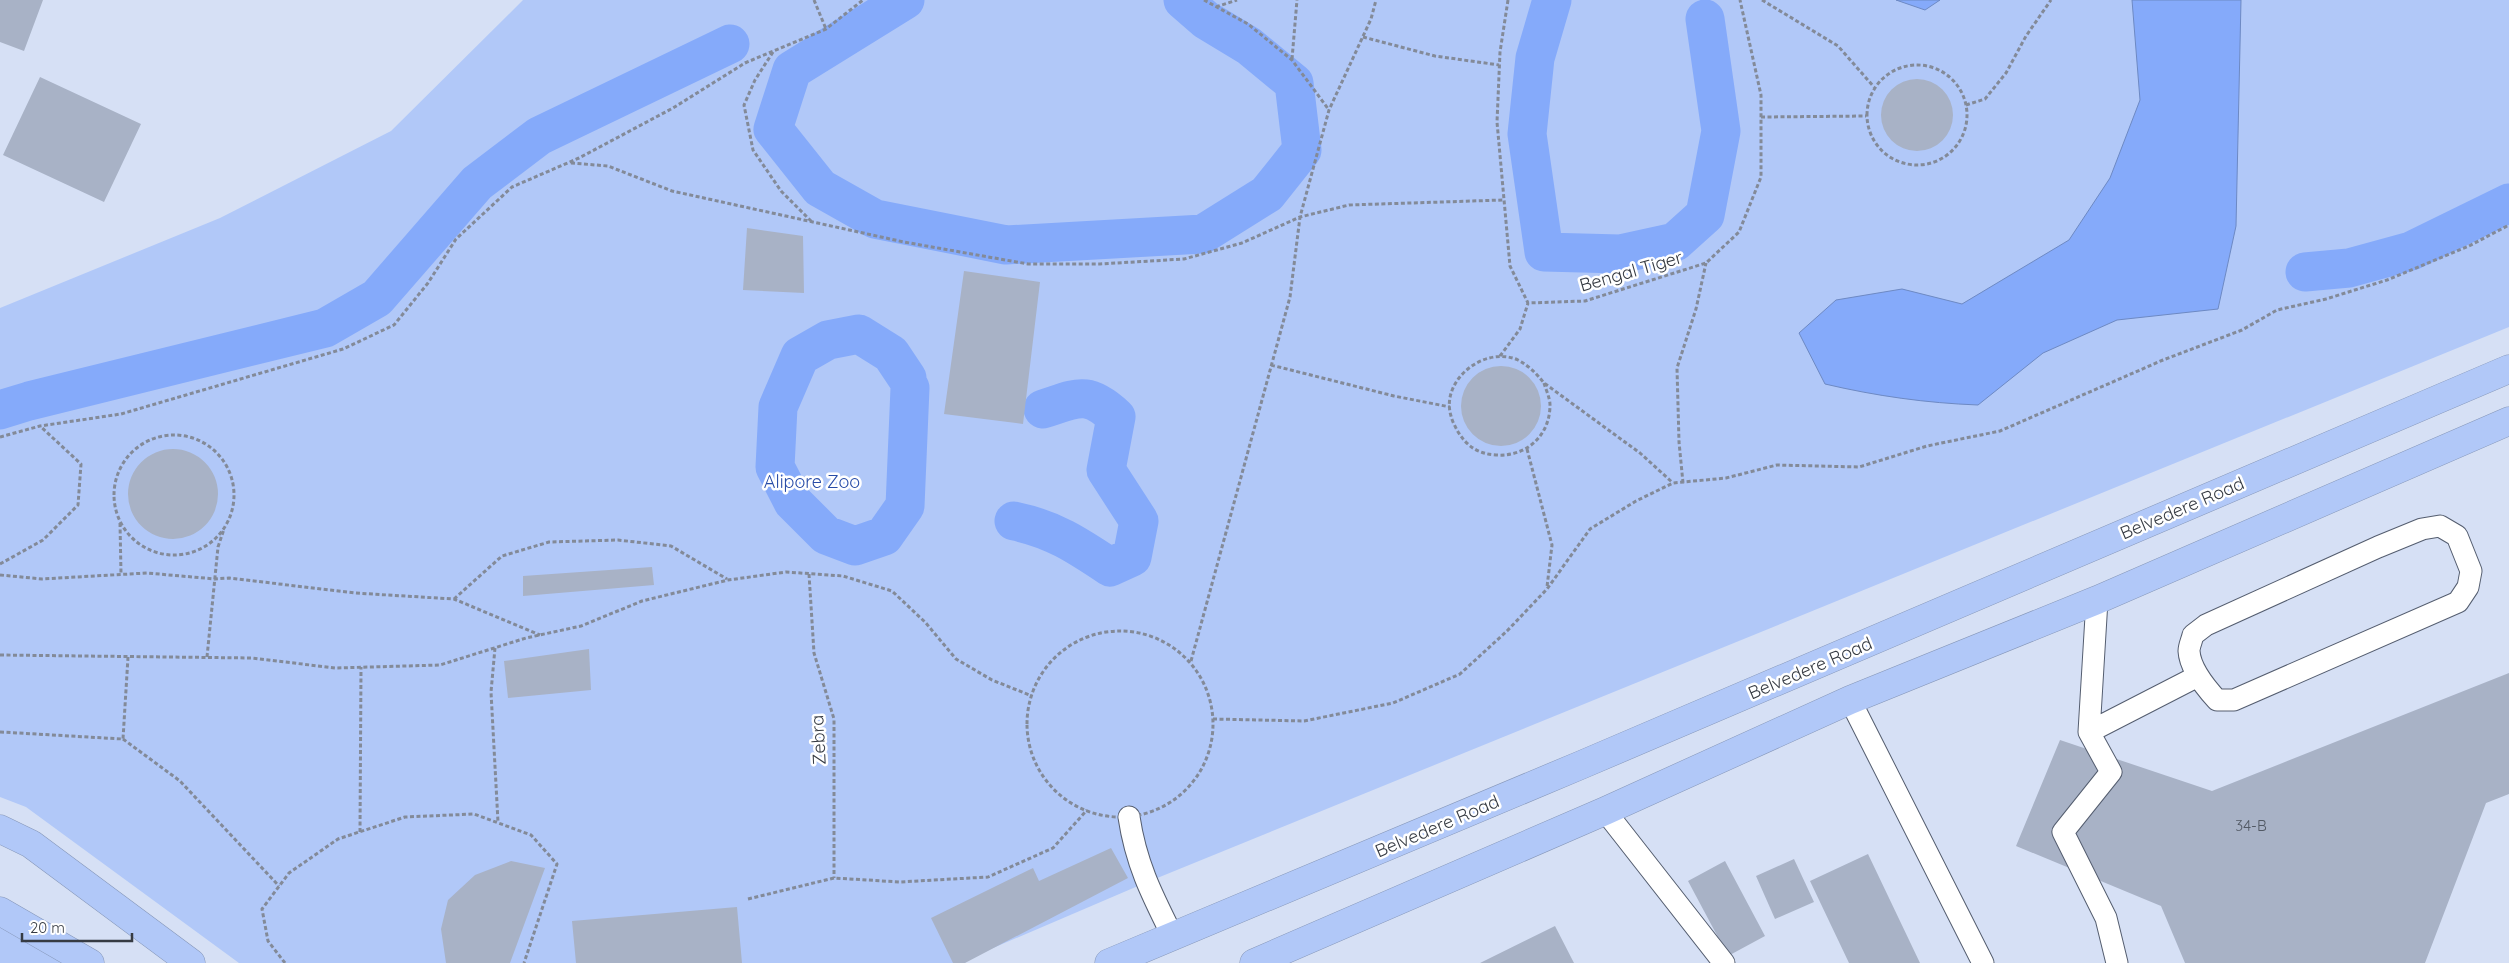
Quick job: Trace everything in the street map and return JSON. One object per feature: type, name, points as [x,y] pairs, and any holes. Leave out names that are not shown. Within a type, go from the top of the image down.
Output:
[{"type":"highway","name":"Belvedere Road","points":[[1109,963],[2509,369]]},
{"type":"highway","points":[[1254,963],[1605,811],[1850,700],[2097,600],[2509,421]]},
{"type":"highway","points":[[0,829],[31,844],[191,963]]},
{"type":"highway","points":[[0,911],[90,963]]},
{"type":"lane","points":[[2440,526],[2457,536],[2471,571],[2468,587],[2458,602],[2234,700],[2218,700],[2198,676],[2189,652],[2193,635],[2206,624],[2422,529],[2440,526]]},
{"type":"lane","points":[[2097,600],[2089,732],[2111,772],[2063,832],[2106,918],[2117,963]]},
{"type":"lane","points":[[2089,732],[2198,676]]},
{"type":"lane","points":[[1850,700],[1983,963]]},
{"type":"lane","points":[[1605,811],[1724,963]]},
{"type":"lane","points":[[1129,817],[1133,844],[1142,874],[1173,937]]},
{"type":"path","points":[[814,0],[826,29]]},
{"type":"path","points":[[0,437],[40,426],[121,414],[343,349],[394,325],[428,282],[456,239],[512,187],[568,163],[673,108],[745,63],[826,29],[863,0]]},
{"type":"path","points":[[1204,0],[1248,24],[1292,60],[1329,110]]},
{"type":"path","points":[[1216,7],[1237,0]]},
{"type":"path","points":[[1292,60],[1297,0]]},
{"type":"path","points":[[1191,661],[1290,297],[1300,217],[1329,110],[1363,37],[1376,0]]},
{"type":"path","points":[[1500,356],[1520,329],[1528,303],[1510,266],[1497,122],[1499,65],[1508,0]]},
{"type":"path","name":"Bengal Tiger","points":[[1528,303],[1585,301],[1706,263],[1739,232],[1761,177],[1761,96],[1740,0]]},
{"type":"path","points":[[1762,0],[1838,46],[1874,87]]},
{"type":"path","points":[[1966,105],[1986,99],[2006,73],[2026,36],[2051,0]]},
{"type":"path","points":[[1363,37],[1435,56],[1499,65]]},
{"type":"path","points":[[774,51],[755,80],[744,105],[753,150],[781,191],[811,222]]},
{"type":"path","points":[[1910,65],[1928,66],[1952,79],[1960,89],[1966,105],[1964,133],[1956,148],[1941,159],[1925,165],[1914,166],[1897,162],[1876,146],[1870,134],[1866,116],[1867,103],[1874,87],[1881,78],[1896,68],[1910,65]]},
{"type":"path","points":[[1761,118],[1866,116]]},
{"type":"path","points":[[568,163],[608,166],[672,191],[904,242],[1028,264],[1100,264],[1184,259],[1242,243],[1300,217],[1349,206],[1503,200]]},
{"type":"path","points":[[1213,719],[1304,721],[1393,702],[1460,674],[1507,631],[1547,589],[1590,530],[1636,501],[1673,484],[1726,478],[1777,465],[1859,467],[1927,446],[2000,431],[2163,360],[2242,330],[2277,310],[2326,299],[2387,280],[2470,246],[2509,225]]},
{"type":"path","points":[[1683,483],[1679,442],[1677,368],[1696,309],[1706,263]]},
{"type":"path","points":[[1544,383],[1550,403],[1549,419],[1537,440],[1527,449],[1511,456],[1485,454],[1476,450],[1462,439],[1451,416],[1450,407],[1453,389],[1464,371],[1473,364],[1489,357],[1500,356],[1517,360],[1533,369],[1544,383],[1640,453],[1673,484]]},
{"type":"path","points":[[1271,365],[1394,396],[1450,407]]},
{"type":"path","points":[[0,564],[43,540],[78,505],[81,464],[40,426]]},
{"type":"path","points":[[121,574],[120,522],[114,493],[115,480],[123,461],[135,448],[153,438],[184,436],[196,439],[214,451],[225,464],[233,484],[234,496],[218,547],[207,657]]},
{"type":"path","points":[[1527,449],[1552,545],[1547,589]]},
{"type":"path","points":[[120,522],[133,539],[143,547],[163,554],[177,555],[198,550],[212,542],[225,526]]},
{"type":"path","points":[[454,599],[502,556],[549,542],[618,540],[671,546],[728,580]]},
{"type":"path","points":[[0,655],[252,658],[336,668],[440,665],[541,635],[581,626],[642,601],[728,580],[786,572],[843,576],[892,591],[925,622],[956,659],[992,680],[1032,696]]},
{"type":"path","points":[[0,575],[42,579],[147,573],[215,579],[229,578],[355,594],[454,599],[541,635]]},
{"type":"path","name":"Zebra","points":[[809,574],[814,653],[834,719],[834,878]]},
{"type":"path","points":[[1099,631],[1140,631],[1174,646],[1191,661],[1208,690],[1213,706],[1214,739],[1196,780],[1172,803],[1142,816],[1111,819],[1074,806],[1042,776],[1030,754],[1026,722],[1036,681],[1059,651],[1099,631]]},
{"type":"path","points":[[495,648],[491,692],[498,822]]},
{"type":"path","points":[[123,739],[128,657]]},
{"type":"path","points":[[360,832],[361,667]]},
{"type":"path","points":[[0,732],[123,739],[180,781],[279,886]]},
{"type":"path","points":[[748,899],[834,878],[900,882],[988,876],[1053,848],[1087,810]]},
{"type":"path","points":[[285,963],[268,942],[262,909],[289,873],[338,839],[405,817],[474,814],[532,835],[557,864],[524,963]]},
{"type":"green space","name":"Alipore Zoo","points":[[523,0],[2509,0],[2509,327],[1145,883],[958,963],[239,963],[26,807],[0,797],[0,308],[220,218],[391,131]]},
{"type":"green space","points":[[0,902],[92,963],[0,963]]},
{"type":"water","points":[[1896,0],[1940,0],[1925,10]]},
{"type":"water","points":[[2132,0],[2241,0],[2236,226],[2218,309],[2117,320],[2043,353],[1978,405],[1939,403],[1901,398],[1825,384],[1799,333],[1836,300],[1902,289],[1962,304],[2069,240],[2110,178],[2140,100]]},
{"type":"building","points":[[0,0],[43,0],[24,51],[0,42]]},
{"type":"building","points":[[40,77],[141,124],[104,202],[3,155]]},
{"type":"building","points":[[1917,79],[1937,85],[1947,95],[1953,115],[1947,135],[1937,145],[1917,151],[1897,145],[1887,135],[1881,115],[1887,95],[1897,85]]},
{"type":"building","points":[[747,228],[803,236],[804,293],[743,290]]},
{"type":"building","points":[[964,271],[1040,282],[1023,424],[944,414]]},
{"type":"building","points":[[1501,366],[1516,369],[1529,378],[1538,391],[1541,406],[1538,421],[1529,434],[1516,443],[1501,446],[1486,443],[1473,434],[1464,421],[1461,406],[1464,391],[1473,378],[1486,369]]},
{"type":"building","points":[[164,449],[182,449],[198,456],[211,469],[218,485],[218,503],[211,519],[198,532],[182,539],[164,539],[148,532],[135,519],[128,503],[128,485],[135,469],[148,456]]},
{"type":"building","points":[[652,567],[654,585],[523,596],[523,576]]},
{"type":"building","points":[[589,649],[591,690],[508,698],[504,661]]},
{"type":"building","points":[[2509,673],[2509,794],[2486,803],[2425,963],[2185,963],[2161,906],[2016,846],[2060,740],[2212,791]]},
{"type":"building","points":[[1111,848],[1128,878],[965,963],[953,963],[931,918],[1033,868],[1039,881]]},
{"type":"building","points":[[1868,854],[1920,963],[1849,963],[1810,881]]},
{"type":"building","points":[[1794,859],[1814,902],[1775,919],[1756,876]]},
{"type":"building","points":[[511,861],[545,868],[510,963],[446,963],[441,929],[448,900],[475,875]]},
{"type":"building","points":[[1725,861],[1765,936],[1728,956],[1688,881]]},
{"type":"building","points":[[737,907],[742,963],[576,963],[572,921]]},
{"type":"building","points":[[1555,926],[1574,963],[1480,963]]},
{"type":"waterway","points":[[905,0],[792,70],[773,129],[820,188],[875,219],[1006,245],[1203,234],[1267,194],[1302,150],[1294,83],[1249,46],[1206,20],[1183,0]]},
{"type":"waterway","points":[[1552,0],[1535,58],[1527,134],[1544,252],[1620,254],[1675,242],[1705,215],[1721,131],[1705,19]]},
{"type":"waterway","points":[[0,410],[29,401],[325,328],[377,298],[477,183],[539,136],[730,44]]},
{"type":"waterway","points":[[2305,272],[2349,268],[2411,251],[2509,203]]},
{"type":"waterway","points":[[907,378],[891,354],[859,334],[828,340],[800,356],[778,407],[775,467],[793,502],[826,535],[855,546],[884,536],[905,506],[910,388]]},
{"type":"waterway","points":[[1014,521],[1053,533],[1110,567],[1132,557],[1139,521],[1106,470],[1116,417],[1097,403],[1082,399],[1043,409]]}]
